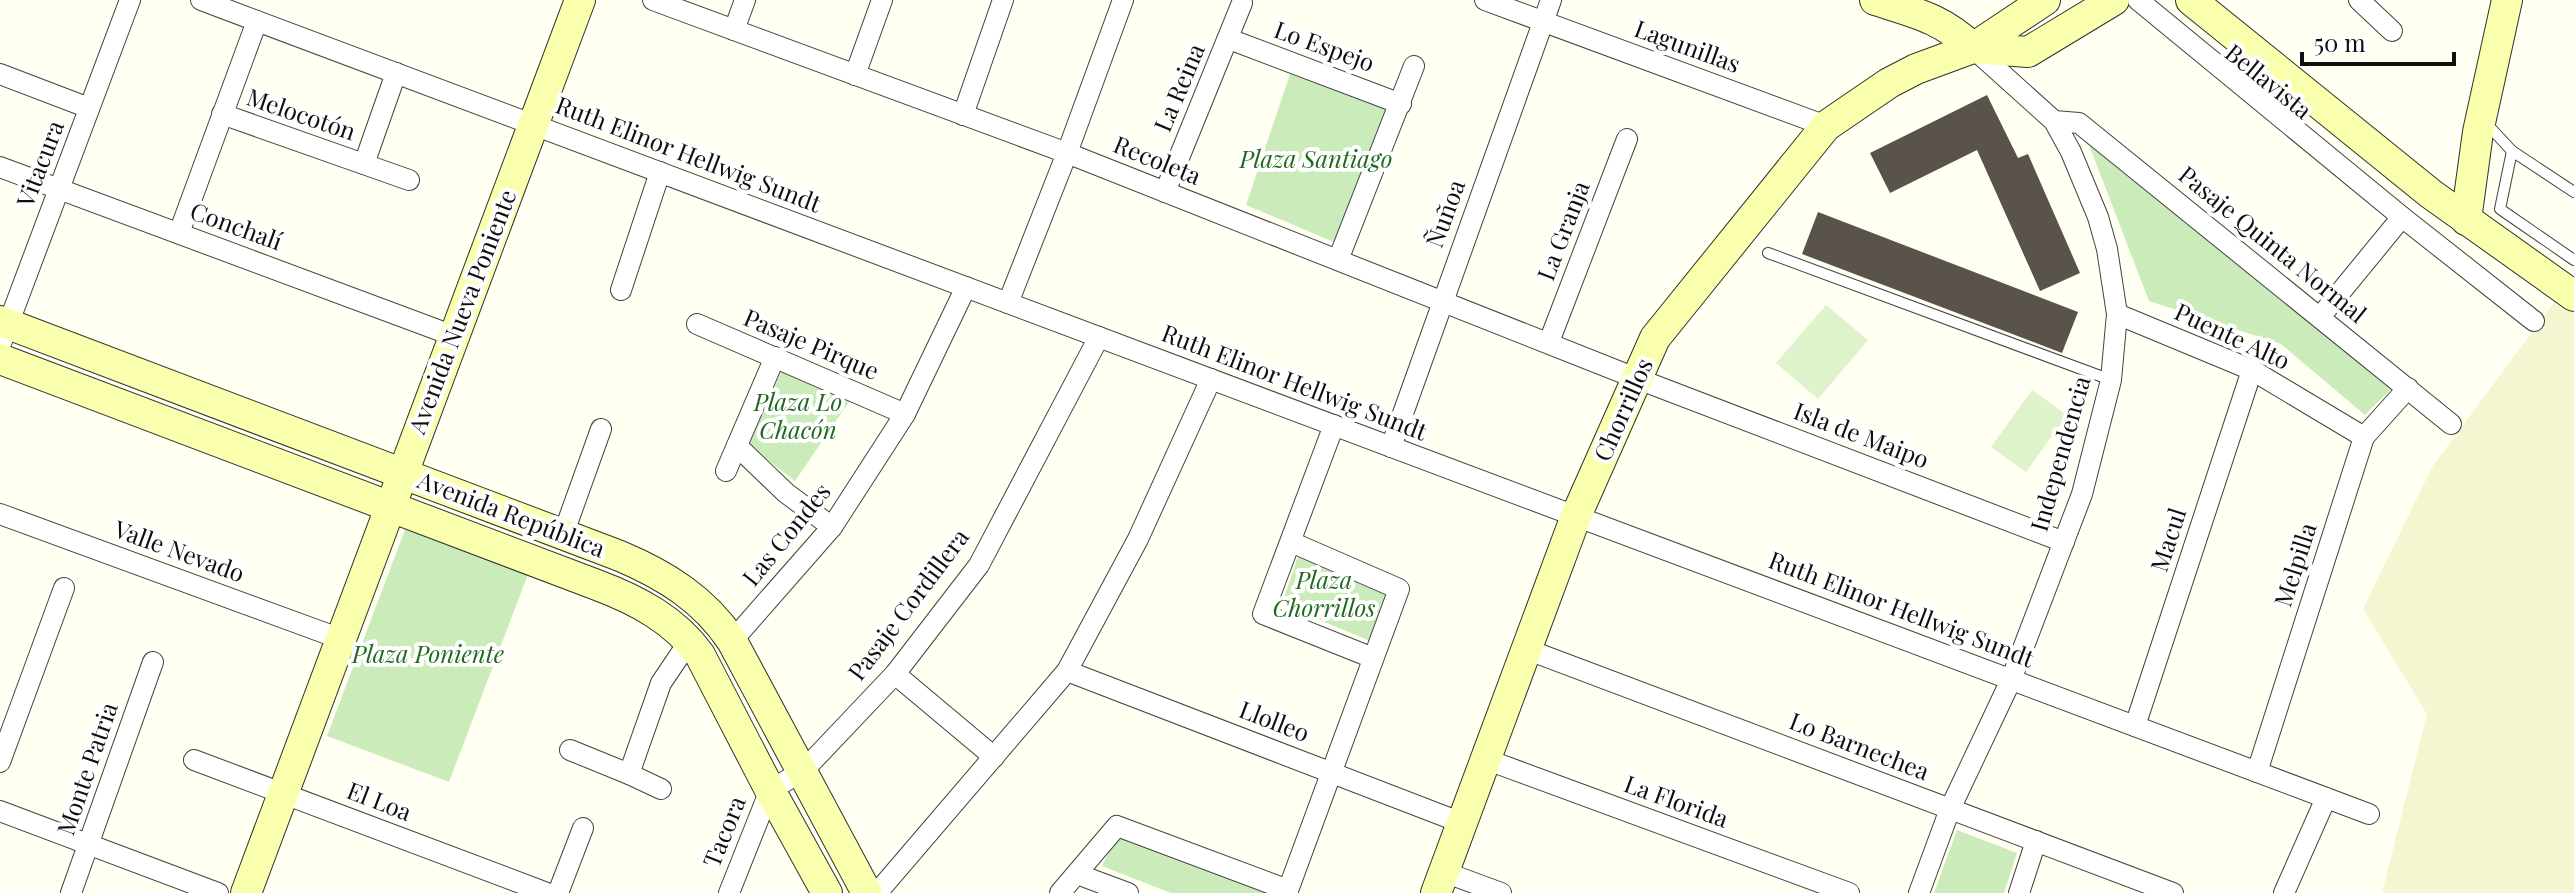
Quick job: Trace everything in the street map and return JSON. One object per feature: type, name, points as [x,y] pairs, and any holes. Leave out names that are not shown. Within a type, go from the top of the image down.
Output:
[{"type":"street","name":"Vitacura","points":[[3,330],[130,0]]},
{"type":"street","name":"Ruth Elinor Hellwig Sundt","points":[[201,0],[2369,814]]},
{"type":"street","name":"Avenida Nueva Poniente","points":[[246,893],[580,0]]},
{"type":"street","name":"Recoleta","points":[[653,0],[1067,153],[1638,379]]},
{"type":"street","points":[[734,30],[745,0]]},
{"type":"street","points":[[855,75],[882,0]]},
{"type":"street","points":[[963,115],[1003,0]]},
{"type":"street","points":[[1008,303],[1123,0]]},
{"type":"street","name":"Lagunillas","points":[[1485,0],[1826,126]]},
{"type":"street","name":"Ñuñoa","points":[[1391,447],[1551,0]]},
{"type":"street","points":[[1875,0],[1930,17],[1954,30],[1973,48]]},
{"type":"street","name":"Chorrillos","points":[[1440,882],[1576,516],[1655,338],[1826,126],[1889,83],[1916,69],[1973,48],[2045,0]]},
{"type":"street","name":"Chorrillos","points":[[1973,48],[2028,52],[2114,0]]},
{"type":"street","points":[[2138,0],[2534,321]]},
{"type":"street","name":"Bellavista","points":[[2168,0],[2314,120],[2378,151],[2483,194],[2574,296]]},
{"type":"street","name":"Bellavista","points":[[2191,0],[2378,151]]},
{"type":"street","points":[[2359,0],[2392,31]]},
{"type":"street","points":[[2483,194],[2481,118],[2507,0]]},
{"type":"street","name":"La Reina","points":[[1165,192],[1242,3]]},
{"type":"street","name":"Melocotón","points":[[179,233],[257,21]]},
{"type":"street","name":"Lo Espejo","points":[[1229,39],[1401,104]]},
{"type":"street","name":"Independencia","points":[[1919,893],[1950,809],[2011,680],[2082,494],[2111,380],[2117,314],[2107,249],[2098,217],[2071,152],[2054,121],[1973,48]]},
{"type":"street","points":[[1338,260],[1414,66]]},
{"type":"street","name":"Melocotón","points":[[364,164],[396,73]]},
{"type":"street","points":[[0,74],[89,108]]},
{"type":"street","name":"Melocotón","points":[[222,114],[409,180]]},
{"type":"street","name":"Pasaje Quinta Normal","points":[[2054,121],[2079,123],[2451,424]]},
{"type":"street","name":"La Granja","points":[[1549,342],[1627,139]]},
{"type":"street","name":"Conchalí","points":[[0,167],[454,336]]},
{"type":"street","points":[[621,290],[660,172]]},
{"type":"street","points":[[2320,317],[2402,217]]},
{"type":"street","name":"Las Condes","points":[[732,641],[832,527],[905,414],[966,287]]},
{"type":"street","name":"Puente Alto","points":[[2117,314],[2252,370],[2364,437]]},
{"type":"street","name":"Pasaje Pirque","points":[[697,324],[905,414]]},
{"type":"street","name":"Avenida República","points":[[3,330],[403,473],[620,556],[668,579],[705,607],[732,641],[867,893]]},
{"type":"street","name":"Pasaje Cordillera","points":[[770,790],[803,771],[895,674],[979,565],[1099,337]]},
{"type":"street","points":[[726,471],[775,357]]},
{"type":"street","name":"Avenida República","points":[[0,359],[623,595],[662,617],[690,640],[710,671],[770,790],[827,893]]},
{"type":"street","name":"Macul","points":[[2135,726],[2252,370]]},
{"type":"street","points":[[877,893],[1067,671],[1138,539],[1211,379]]},
{"type":"street","name":"Isla de Maipo","points":[[1638,379],[2064,542]]},
{"type":"street","name":"Melpilla","points":[[2257,772],[2364,437],[2408,388]]},
{"type":"street","points":[[1334,425],[1263,614],[1373,658]]},
{"type":"street","points":[[563,535],[601,429]]},
{"type":"street","points":[[737,446],[786,493],[832,527]]},
{"type":"street","name":"Valle Nevado","points":[[0,514],[341,639]]},
{"type":"street","points":[[1060,893],[1117,826],[1288,892],[1399,589],[1291,542]]},
{"type":"street","points":[[0,762],[64,588]]},
{"type":"street","points":[[629,774],[661,683],[690,640]]},
{"type":"street","name":"Lo Barnechea","points":[[1526,649],[2036,841],[2160,891]]},
{"type":"street","name":"Monte Patria","points":[[71,893],[153,662]]},
{"type":"street","name":"Llolleo","points":[[1067,671],[1462,823]]},
{"type":"street","points":[[895,674],[994,757]]},
{"type":"street","points":[[570,750],[661,789]]},
{"type":"street","name":"La Florida","points":[[1485,759],[1849,893]]},
{"type":"street","name":"El Loa","points":[[194,760],[547,893]]},
{"type":"street","name":"Tacora","points":[[729,893],[770,790]]},
{"type":"street","points":[[2284,893],[2326,798]]},
{"type":"street","points":[[0,811],[218,893]]},
{"type":"street","points":[[558,893],[583,828]]},
{"type":"street","points":[[2019,893],[2036,841]]},
{"type":"street","points":[[1077,874],[1128,893]]},
{"type":"street","points":[[1440,882],[1501,893]]},
{"type":"lane","points":[[2481,118],[2512,151],[2574,192]]},
{"type":"lane","points":[[2512,151],[2483,194],[2572,260]]},
{"type":"lane","points":[[1768,253],[2111,380]]},
{"type":"lane","points":[[2544,263],[2572,260]]},
{"type":"green space","name":"Plaza Santiago","points":[[1290,74],[1388,108],[1341,245],[1246,205]]},
{"type":"green space","points":[[2089,145],[2391,389],[2365,415],[2281,344],[2149,301]]},
{"type":"green space","points":[[2564,289],[2574,297],[2574,893],[2382,893],[2427,714],[2363,609],[2432,467]]},
{"type":"green space","points":[[1826,305],[1868,340],[1818,399],[1776,363]]},
{"type":"green space","name":"Plaza Lo Chacón","points":[[782,370],[851,399],[795,481],[749,445]]},
{"type":"green space","points":[[2032,390],[2067,415],[2026,472],[1991,447]]},
{"type":"green space","name":"Plaza Poniente","points":[[406,527],[528,574],[449,782],[327,736]]},
{"type":"green space","name":"Plaza Chorrillos","points":[[1298,556],[1387,594],[1370,641],[1282,604]]},
{"type":"green space","points":[[1957,830],[2017,853],[2004,893],[1934,893]]},
{"type":"green space","points":[[1118,833],[1270,893],[1171,893],[1102,866]]},
{"type":"building","points":[[1987,95],[2018,158],[2028,154],[2080,273],[2040,291],[1977,150],[1890,193],[1870,153]]},
{"type":"building","points":[[1818,212],[2078,312],[2062,353],[1802,254]]}]
